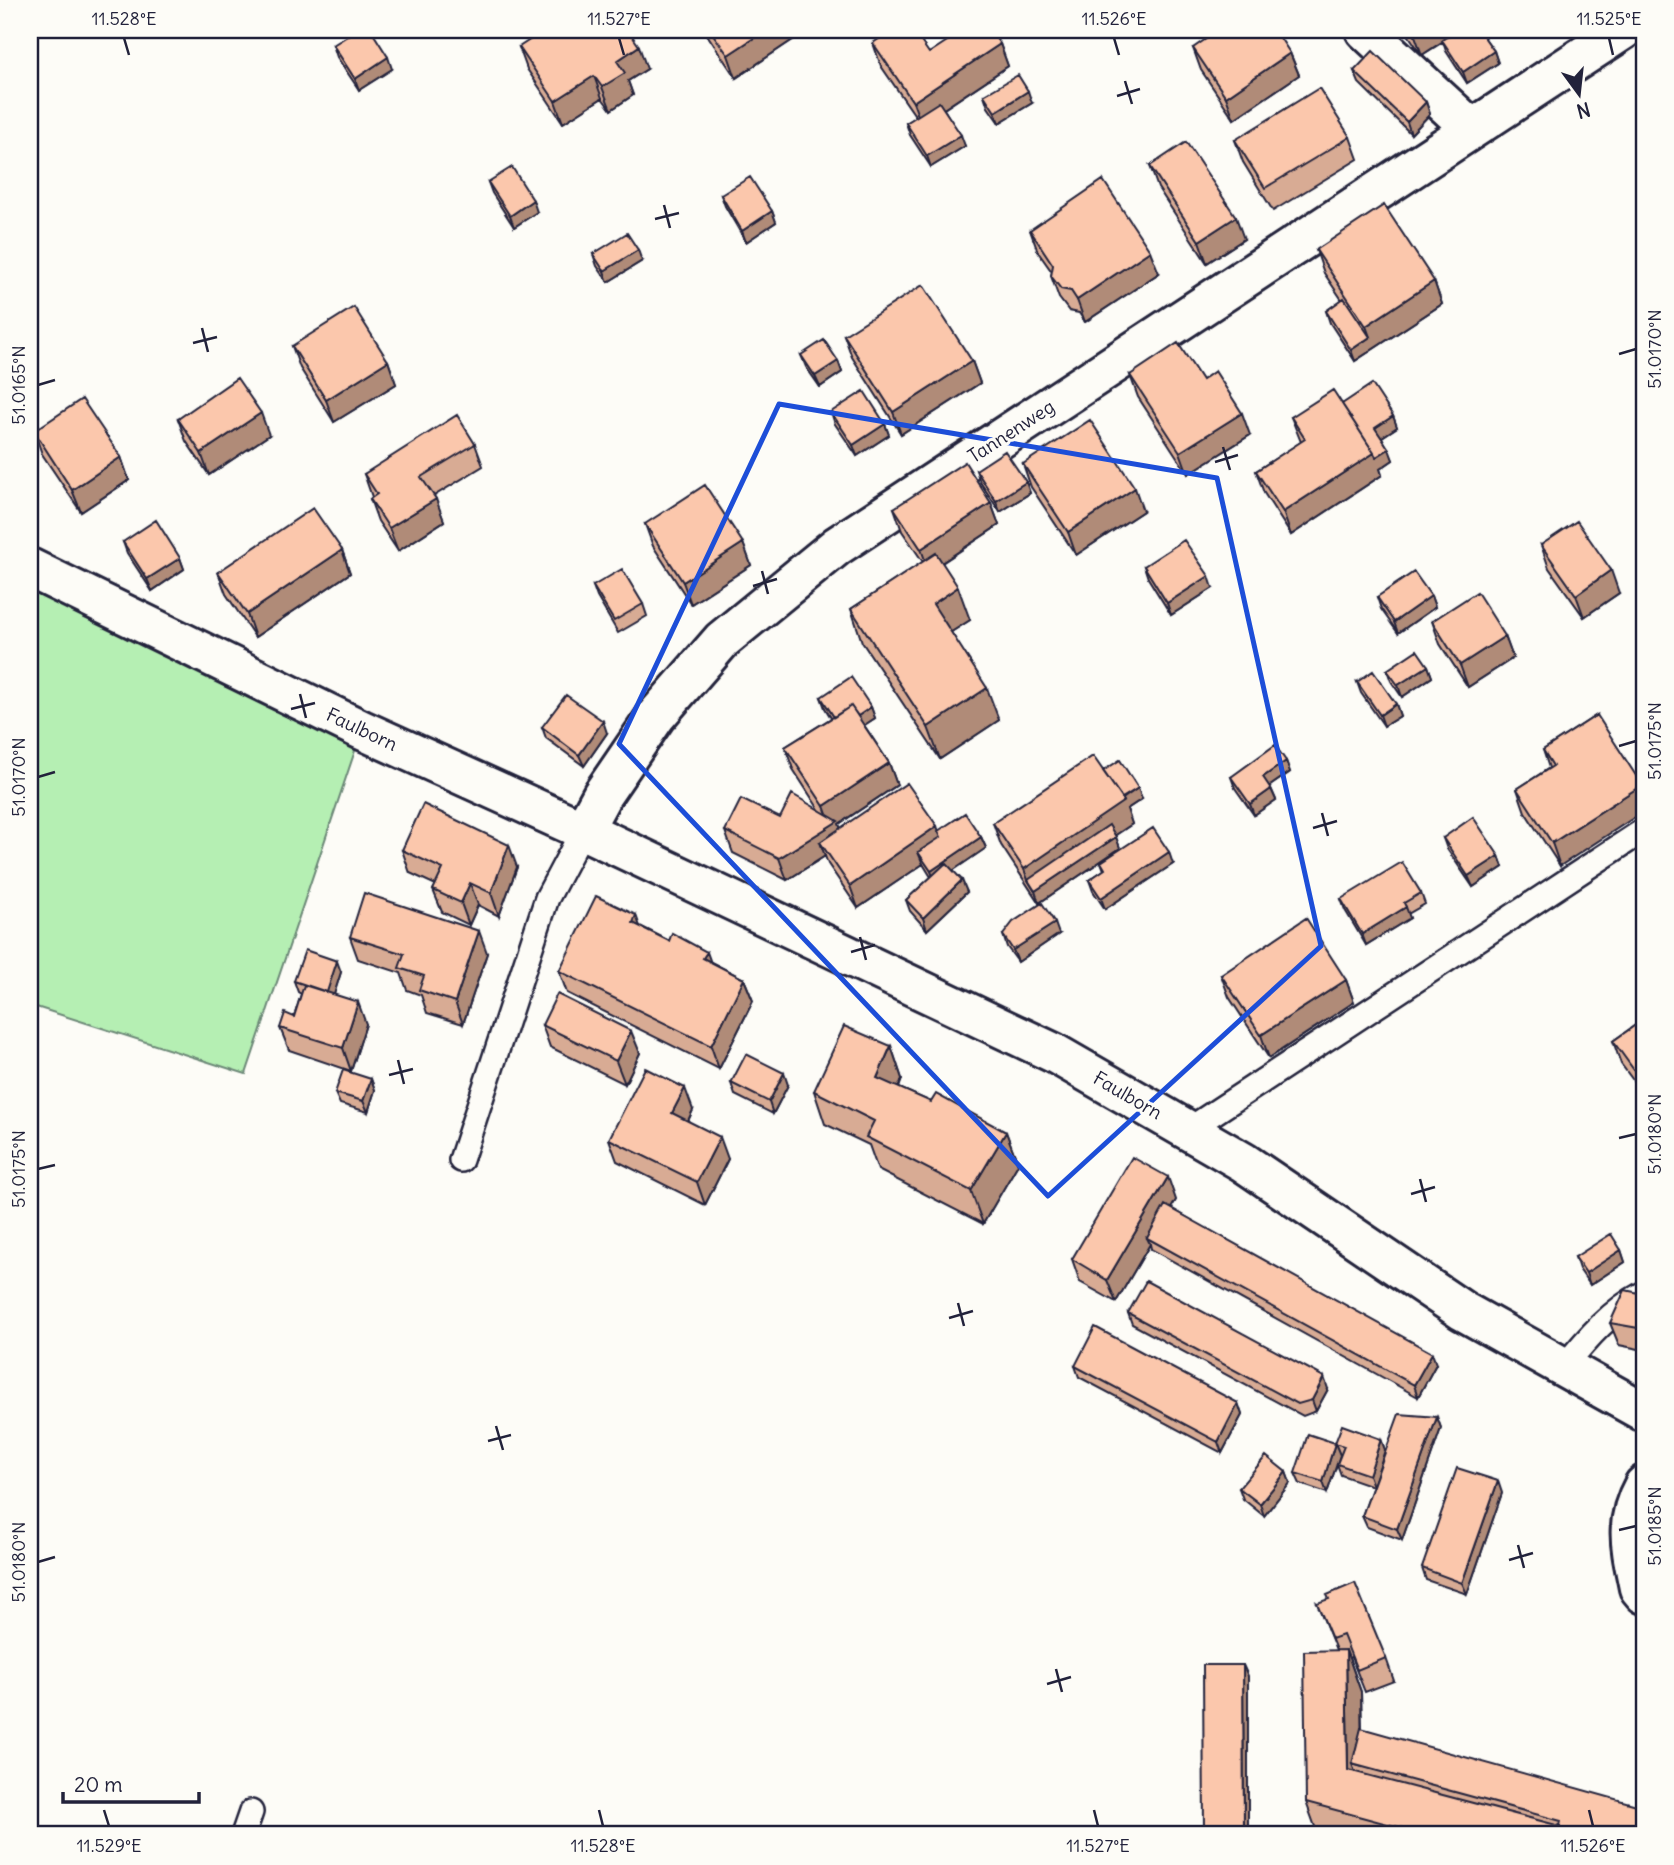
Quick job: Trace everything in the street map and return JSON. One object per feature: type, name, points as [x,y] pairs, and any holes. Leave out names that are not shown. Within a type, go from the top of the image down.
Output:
[{"type":"street","points":[[1364,30],[1472,129]]},
{"type":"street","name":"Tannenweg","points":[[583,830],[602,795],[656,716],[722,640],[837,546],[1623,30]]},
{"type":"street","name":"Faulborn","points":[[30,568],[362,730],[583,830],[1054,1053],[1243,1162],[1463,1311],[1644,1412]]},
{"type":"street","points":[[1644,1485],[1637,1498],[1629,1537],[1639,1588],[1644,1594]]},
{"type":"lane","points":[[461,1160],[547,898],[583,830]]},
{"type":"lane","points":[[1188,1130],[1644,830]]},
{"type":"lane","points":[[1564,1367],[1597,1329],[1626,1303],[1644,1293]]},
{"type":"lane","points":[[243,1835],[251,1812]]},
{"type":"highlighted area","points":[[779,404],[1217,478],[1321,946],[1048,1196],[619,744]]},
{"type":"green space","points":[[30,568],[362,730],[246,1074],[30,1005]]},
{"type":"building","points":[[357,30],[371,30],[388,57],[355,79],[333,45]]},
{"type":"building","points":[[545,30],[628,30],[639,46],[617,61],[625,73],[602,87],[594,76],[555,101],[519,47]]},
{"type":"building","points":[[710,30],[766,30],[728,55]]},
{"type":"building","points":[[892,30],[913,30],[929,53],[958,34],[973,30],[981,30],[986,36],[992,33],[1000,44],[913,102],[873,43]]},
{"type":"building","points":[[1219,30],[1275,30],[1290,53],[1226,97],[1193,48]]},
{"type":"building","points":[[1458,30],[1479,30],[1494,51],[1463,72],[1442,40]]},
{"type":"building","points":[[1373,51],[1426,102],[1407,122],[1354,71]]},
{"type":"building","points":[[1018,75],[1028,91],[995,112],[984,95]]},
{"type":"building","points":[[1319,88],[1350,137],[1265,188],[1235,140]]},
{"type":"building","points":[[939,102],[961,135],[927,156],[906,123]]},
{"type":"building","points":[[1186,142],[1236,217],[1199,241],[1150,166]]},
{"type":"building","points":[[512,167],[533,200],[510,216],[488,182]]},
{"type":"building","points":[[750,177],[772,211],[742,231],[721,195]]},
{"type":"building","points":[[1103,180],[1150,251],[1077,300],[1071,291],[1061,289],[1051,276],[1053,265],[1030,230]]},
{"type":"building","points":[[1384,205],[1434,281],[1366,326],[1316,250]]},
{"type":"building","points":[[627,233],[638,250],[604,271],[593,254]]},
{"type":"building","points":[[923,285],[972,361],[893,412],[844,335]]},
{"type":"building","points":[[1344,298],[1370,337],[1351,350],[1326,311]]},
{"type":"building","points":[[354,307],[388,361],[326,400],[292,346]]},
{"type":"building","points":[[824,340],[838,361],[815,376],[801,355]]},
{"type":"building","points":[[1178,343],[1202,380],[1215,371],[1242,413],[1180,452],[1130,375]]},
{"type":"building","points":[[237,378],[261,413],[201,453],[178,419]]},
{"type":"building","points":[[1372,384],[1393,416],[1375,428],[1389,449],[1376,457],[1342,404]]},
{"type":"building","points":[[1333,390],[1374,453],[1283,512],[1256,471],[1305,439],[1291,417]]},
{"type":"building","points":[[864,391],[885,424],[853,445],[831,412]]},
{"type":"building","points":[[82,399],[121,457],[72,490],[34,431]]},
{"type":"building","points":[[457,415],[475,444],[421,477],[436,499],[389,528],[370,499],[377,494],[364,474]]},
{"type":"building","points":[[1090,420],[1135,488],[1068,532],[1023,464]]},
{"type":"building","points":[[1005,451],[1026,482],[996,501],[976,470]]},
{"type":"building","points":[[965,462],[991,503],[921,549],[894,508]]},
{"type":"building","points":[[705,485],[743,543],[683,582],[645,524]]},
{"type":"building","points":[[313,508],[342,550],[247,614],[218,572]]},
{"type":"building","points":[[156,520],[180,558],[147,579],[123,542]]},
{"type":"building","points":[[1577,521],[1611,570],[1576,595],[1541,545]]},
{"type":"building","points":[[1184,540],[1209,576],[1167,603],[1144,566]]},
{"type":"building","points":[[936,553],[958,587],[933,604],[987,688],[928,727],[851,609]]},
{"type":"building","points":[[622,569],[643,604],[614,621],[593,586]]},
{"type":"building","points":[[1414,572],[1431,596],[1394,622],[1377,597]]},
{"type":"building","points":[[1477,592],[1505,636],[1460,665],[1432,621]]},
{"type":"building","points":[[1417,650],[1428,666],[1398,685],[1387,670]]},
{"type":"building","points":[[1373,671],[1396,704],[1380,715],[1357,682]]},
{"type":"building","points":[[851,677],[871,707],[858,716],[851,706],[834,717],[821,697]]},
{"type":"building","points":[[566,695],[603,721],[579,755],[542,727]]},
{"type":"building","points":[[851,706],[889,763],[824,806],[785,747]]},
{"type":"building","points":[[1597,715],[1642,785],[1552,843],[1517,789],[1553,766],[1543,750]]},
{"type":"building","points":[[1275,745],[1286,761],[1263,777],[1271,789],[1250,804],[1231,777]]},
{"type":"building","points":[[1093,756],[1124,801],[1024,869],[993,823]]},
{"type":"building","points":[[1120,760],[1138,788],[1122,798],[1103,771]]},
{"type":"building","points":[[907,783],[937,826],[850,886],[820,842]]},
{"type":"building","points":[[792,794],[838,821],[779,858],[725,831],[741,799],[780,818]]},
{"type":"building","points":[[423,804],[509,845],[491,893],[470,883],[461,903],[433,890],[443,869],[402,850]]},
{"type":"building","points":[[965,813],[981,837],[931,871],[918,852],[941,837],[938,831]]},
{"type":"building","points":[[1473,817],[1499,856],[1468,876],[1443,838]]},
{"type":"building","points":[[1109,825],[1116,837],[1035,891],[1028,880]]},
{"type":"building","points":[[1153,828],[1169,852],[1101,898],[1089,880],[1105,869],[1101,862]]},
{"type":"building","points":[[1402,862],[1421,893],[1404,903],[1406,907],[1362,934],[1341,899]]},
{"type":"building","points":[[946,863],[962,880],[923,918],[906,900]]},
{"type":"building","points":[[364,893],[479,931],[455,1002],[419,990],[424,976],[399,968],[404,954],[350,937]]},
{"type":"building","points":[[596,896],[636,915],[633,923],[669,941],[672,933],[707,952],[703,958],[744,979],[711,1046],[559,971]]},
{"type":"building","points":[[1042,903],[1055,923],[1013,950],[1003,935],[1013,922]]},
{"type":"building","points":[[1306,918],[1346,980],[1261,1035],[1221,975]]},
{"type":"building","points":[[305,950],[337,961],[327,992],[294,981]]},
{"type":"building","points":[[304,985],[358,1002],[343,1048],[280,1028],[285,1013],[294,1017]]},
{"type":"building","points":[[557,994],[631,1031],[616,1061],[542,1025]]},
{"type":"building","points":[[1644,1019],[1644,1084],[1613,1041]]},
{"type":"building","points":[[844,1026],[891,1046],[877,1078],[931,1102],[936,1094],[1006,1132],[971,1191],[866,1137],[874,1121],[814,1091]]},
{"type":"building","points":[[746,1054],[784,1073],[769,1102],[731,1083]]},
{"type":"building","points":[[645,1068],[685,1088],[672,1113],[720,1137],[697,1182],[609,1139]]},
{"type":"building","points":[[343,1070],[371,1079],[363,1101],[335,1093]]},
{"type":"building","points":[[1132,1157],[1168,1177],[1107,1280],[1072,1259]]},
{"type":"building","points":[[1165,1205],[1432,1353],[1414,1385],[1147,1238]]},
{"type":"building","points":[[1611,1234],[1621,1250],[1586,1273],[1575,1257]]},
{"type":"building","points":[[1146,1281],[1324,1377],[1312,1400],[1298,1404],[1128,1313]]},
{"type":"building","points":[[1625,1290],[1644,1294],[1644,1329],[1610,1323]]},
{"type":"building","points":[[1095,1327],[1238,1403],[1218,1442],[1075,1366]]},
{"type":"building","points":[[1399,1414],[1437,1417],[1397,1529],[1362,1516]]},
{"type":"building","points":[[1342,1425],[1381,1439],[1369,1475],[1337,1464],[1344,1446],[1335,1443]]},
{"type":"building","points":[[1308,1434],[1335,1443],[1323,1482],[1295,1473]]},
{"type":"building","points":[[1266,1456],[1286,1472],[1260,1504],[1239,1488]]},
{"type":"building","points":[[1457,1468],[1498,1481],[1462,1583],[1422,1568]]},
{"type":"building","points":[[1355,1583],[1386,1658],[1357,1670],[1343,1635],[1332,1639],[1317,1603],[1329,1599],[1327,1595]]},
{"type":"building","points":[[1346,1650],[1348,1770],[1560,1826],[1561,1821],[1352,1764],[1361,1728],[1644,1807],[1644,1835],[1428,1835],[1306,1802],[1304,1651]]},
{"type":"building","points":[[1203,1665],[1243,1665],[1244,1835],[1204,1835]]}]
